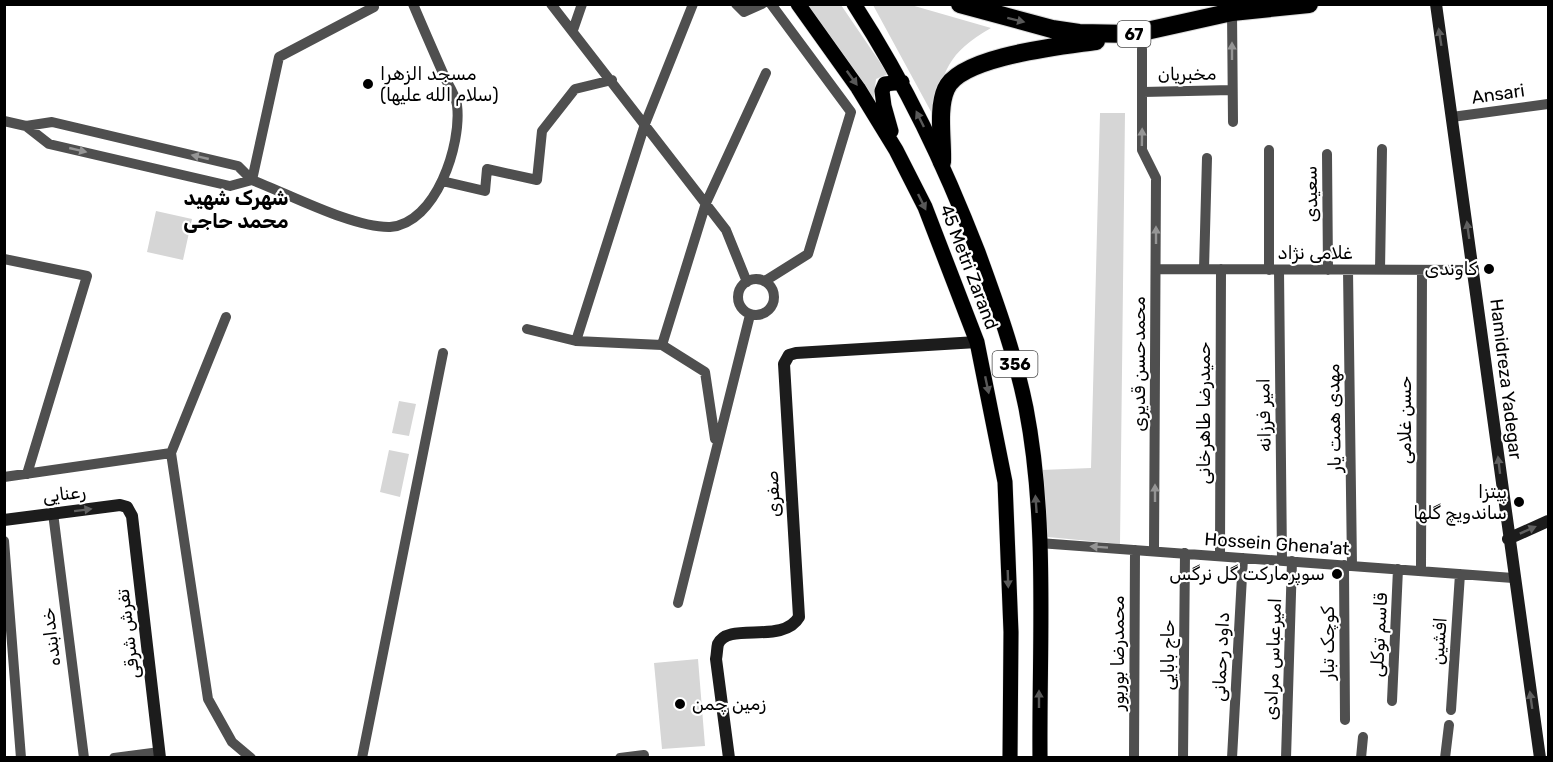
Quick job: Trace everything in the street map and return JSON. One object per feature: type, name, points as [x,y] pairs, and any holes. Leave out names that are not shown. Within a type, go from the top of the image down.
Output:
[{"type":"highway","name":"67","points":[[960,4],[1052,29],[1138,42],[1232,12],[1309,4]]},
{"type":"highway","points":[[1213,4],[1223,8],[1272,7]]},
{"type":"highway","points":[[942,162],[943,101],[946,88],[958,75],[992,61],[1138,42]]},
{"type":"main road","name":"45 Metri Zarand","points":[[798,4],[858,87],[896,150],[925,207],[977,342],[1005,482],[1011,632],[1010,758]]},
{"type":"main road","name":"45 Metri Zarand","points":[[854,4],[902,82],[942,162],[1008,330],[1026,410],[1039,543],[1040,758]]},
{"type":"main road","points":[[896,150],[882,91],[885,84],[902,82]]},
{"type":"street","points":[[4,121],[26,126],[52,122],[238,166],[252,180],[365,225],[392,227],[411,220],[428,203],[442,181],[453,153],[457,104],[413,4]]},
{"type":"street","points":[[551,4],[726,230],[747,282]]},
{"type":"street","points":[[573,30],[582,4]]},
{"type":"street","points":[[576,341],[645,124],[693,4]]},
{"type":"street","points":[[735,4],[744,12],[762,4]]},
{"type":"street","points":[[765,281],[773,291],[774,303],[766,313],[750,315],[741,308],[738,297],[747,282],[753,279],[765,281],[808,254],[850,112],[771,4]]},
{"type":"street","name":"Hamidreza Yadegar","points":[[1436,4],[1540,758]]},
{"type":"street","points":[[252,180],[279,57],[374,7]]},
{"type":"street","name":"مخبریان","points":[[1232,12],[1233,122]]},
{"type":"street","name":"مخبریان","points":[[1138,42],[1143,92],[1142,150],[1156,178]]},
{"type":"street","points":[[662,345],[706,203],[766,73]]},
{"type":"street","points":[[442,181],[485,191],[487,169],[537,180],[542,131],[575,90],[612,80]]},
{"type":"street","name":"مخبریان","points":[[1143,92],[1232,90]]},
{"type":"street","name":"Ansari","points":[[1452,117],[1548,104]]},
{"type":"street","points":[[26,126],[49,144],[230,186],[252,180]]},
{"type":"street","points":[[1380,270],[1382,149]]},
{"type":"street","name":"امیر فرزانه","points":[[1269,150],[1287,561]]},
{"type":"street","name":"سعيدی","points":[[1327,154],[1328,270]]},
{"type":"street","points":[[1204,269],[1207,158]]},
{"type":"street","name":"محمدحسن قدیری","points":[[1154,551],[1156,178]]},
{"type":"street","points":[[4,259],[87,276],[27,474]]},
{"type":"street","name":"غلامی نژاد","points":[[1156,269],[1474,270]]},
{"type":"street","name":"حمیدرضا طاهرخانی","points":[[1220,556],[1221,269]]},
{"type":"street","name":"مهدی همت یار","points":[[1348,270],[1348,565]]},
{"type":"street","name":"حسن غلامی","points":[[1421,571],[1422,270]]},
{"type":"street","points":[[678,603],[750,315]]},
{"type":"street","points":[[226,317],[171,453],[208,699],[232,742],[251,758]]},
{"type":"street","points":[[527,329],[576,341],[662,345],[705,372],[716,446]]},
{"type":"street","name":"صفری","points":[[729,758],[716,658],[719,643],[727,635],[784,630],[794,625],[799,617],[784,364],[789,355],[795,352],[977,342]]},
{"type":"street","points":[[362,758],[443,353]]},
{"type":"street","points":[[4,477],[171,453]]},
{"type":"street","name":"رعنایی","points":[[4,519],[120,505],[127,507]]},
{"type":"street","name":"تفرش شرقی","points":[[127,507],[132,516],[160,755]]},
{"type":"street","name":"خدابنده","points":[[53,513],[84,758]]},
{"type":"street","points":[[1508,539],[1548,521]]},
{"type":"street","points":[[4,541],[21,758]]},
{"type":"street","name":"Hossein Ghena'at","points":[[1039,543],[1514,578]]},
{"type":"street","name":"محمدرضا بوربور","points":[[1134,758],[1135,550]]},
{"type":"street","name":"حاج بابایی","points":[[1183,758],[1185,553]]},
{"type":"street","name":"داود رحمانی","points":[[1232,758],[1243,558]]},
{"type":"street","name":"امیرعباس مرادی","points":[[1286,758],[1287,561]]},
{"type":"street","name":"کوچک تبار","points":[[1345,720],[1348,565]]},
{"type":"street","name":"قاسم توکلی","points":[[1392,702],[1398,569]]},
{"type":"street","name":"افشین","points":[[1451,710],[1460,574]]},
{"type":"street","points":[[1445,758],[1449,725]]},
{"type":"street","points":[[1361,758],[1363,737]]},
{"type":"street","points":[[114,758],[160,755]]},
{"type":"street","points":[[620,758],[644,755]]},
{"type":"shaded area","points":[[807,5],[841,5],[888,74],[876,79],[873,105]]},
{"type":"shaded area","points":[[873,5],[911,5],[991,28],[965,46],[949,65],[940,88],[935,119]]},
{"type":"shaded area","points":[[1100,113],[1125,113],[1120,544],[1048,537],[1045,532],[1041,470],[1091,468]]},
{"type":"shaded area","points":[[156,211],[192,219],[183,260],[147,252]]},
{"type":"shaded area","points":[[399,401],[416,404],[409,436],[392,433]]},
{"type":"shaded area","points":[[389,450],[409,454],[400,497],[380,492]]},
{"type":"shaded area","name":"زمین چمن","points":[[698,659],[705,746],[662,749],[654,663]]},
{"type":"place","name":"مسجد الزهرا (سلام الله علیها)","points":[[368,84]]},
{"type":"place","name":"کاوندی","points":[[1489,269]]},
{"type":"place","name":"پیتزا ساندویچ گلها","points":[[1519,502]]},
{"type":"place","name":"سوپرمارکت گل نرگس","points":[[1337,574]]},
{"type":"place","name":"زمین چمن","points":[[680,704]]},
{"type":"district","name":"شهرک شهید محمد حاجی","points":[[236,210]]}]
